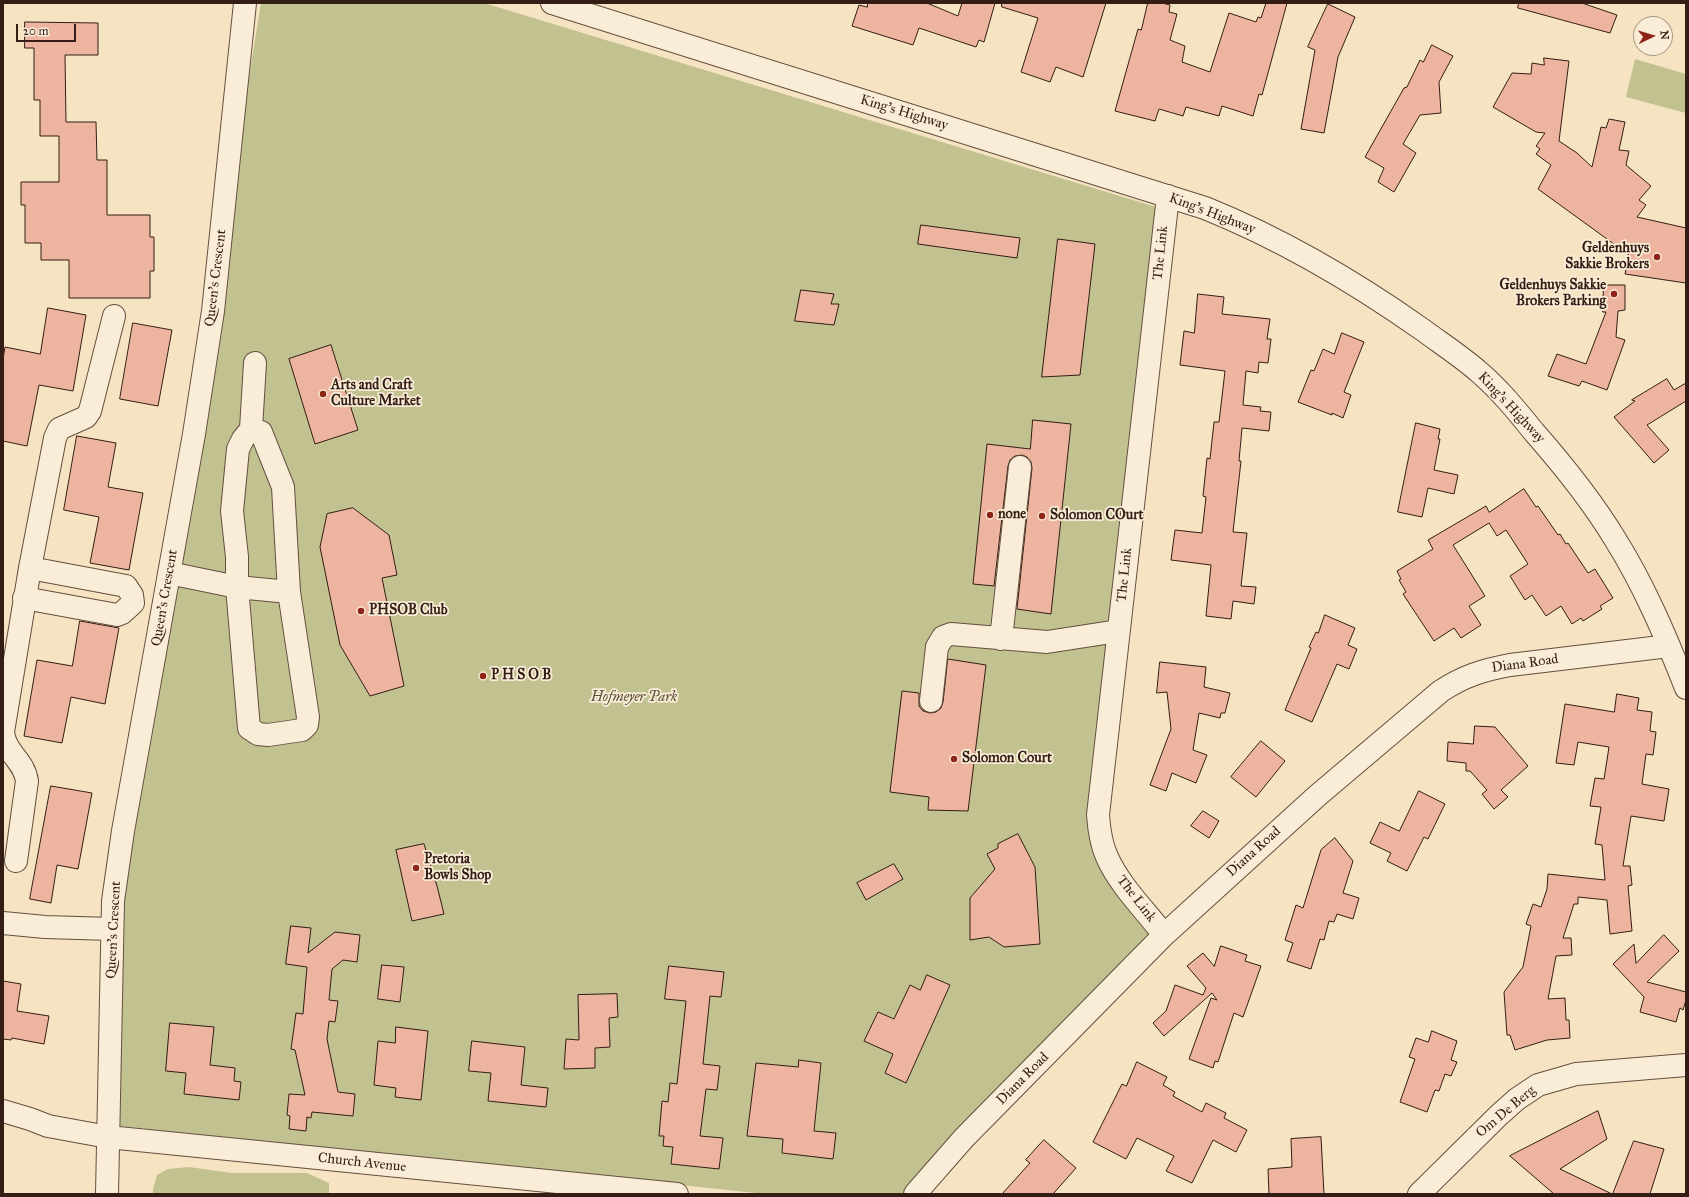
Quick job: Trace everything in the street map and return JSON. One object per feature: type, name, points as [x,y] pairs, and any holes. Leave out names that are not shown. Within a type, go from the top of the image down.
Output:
[{"type":"street","name":"Queen's Crescent","points":[[107,1194],[113,901],[123,831],[163,609],[213,311],[245,3]]},
{"type":"street","name":"King's Highway","points":[[552,3],[1205,208],[1242,223],[1359,288],[1399,313],[1478,371],[1501,393],[1546,446],[1602,518],[1630,565],[1669,646],[1686,688]]},
{"type":"street","name":"The Link","points":[[1164,935],[1117,875],[1106,856],[1099,830],[1098,815],[1168,196]]},
{"type":"street","points":[[16,861],[27,781],[26,773],[21,764],[6,747],[3,732],[24,598],[55,438],[59,429],[86,417],[90,411],[114,316]]},
{"type":"street","points":[[251,429],[260,432],[282,487],[289,592],[308,717],[307,725],[302,730],[268,735],[258,734],[249,728],[237,587],[237,557],[232,512],[238,449],[243,439],[251,429],[255,363]]},
{"type":"street","points":[[1001,639],[1020,466]]},
{"type":"street","points":[[30,568],[126,586],[132,595],[133,603]]},
{"type":"street","points":[[169,573],[237,587],[289,592]]},
{"type":"street","points":[[24,598],[117,615],[122,613],[133,603]]},
{"type":"street","points":[[133,603],[163,609]]},
{"type":"street","points":[[932,701],[936,647],[943,637],[951,634],[1047,642],[1118,631]]},
{"type":"street","name":"Diana Road","points":[[915,1194],[964,1138],[1164,935],[1317,796],[1441,691],[1460,679],[1486,669],[1669,646]]},
{"type":"street","points":[[3,923],[45,927],[112,929]]},
{"type":"street","name":"Om De Berg","points":[[1419,1194],[1499,1115],[1517,1099],[1538,1084],[1576,1074],[1686,1065]]},
{"type":"street","name":"Church Avenue","points":[[3,1111],[48,1126],[108,1137],[677,1194]]},
{"type":"street","name":"Church Avenue","points":[[3,1125],[28,1127],[48,1126]]},
{"type":"green space","name":"Hofmeyer Park","points":[[261,3],[484,3],[1156,207],[1102,842],[1164,935],[921,1194],[766,1194],[119,1126],[111,929]]},
{"type":"green space","points":[[1635,59],[1686,74],[1686,113],[1626,97]]},
{"type":"green space","points":[[189,1167],[232,1173],[307,1173],[329,1183],[329,1194],[153,1194],[157,1175],[168,1169]]},
{"type":"building","points":[[868,3],[927,3],[958,16],[962,3],[995,3],[984,42],[979,40],[976,47],[919,28],[913,45],[852,26],[859,5],[867,7]]},
{"type":"building","points":[[1002,3],[1106,3],[1083,77],[1056,67],[1050,82],[1021,72],[1038,18],[1002,7]]},
{"type":"building","points":[[1148,3],[1162,3],[1170,5],[1169,12],[1177,14],[1170,40],[1185,46],[1182,62],[1210,72],[1229,13],[1256,22],[1258,17],[1261,18],[1266,3],[1287,3],[1262,95],[1259,94],[1253,116],[1222,106],[1219,116],[1186,107],[1183,116],[1159,109],[1155,121],[1115,111],[1138,29],[1141,30]]},
{"type":"building","points":[[1519,3],[1582,3],[1617,15],[1610,33],[1518,8]]},
{"type":"building","points":[[1328,4],[1355,17],[1338,57],[1324,133],[1301,129],[1315,50],[1308,47]]},
{"type":"building","points":[[25,22],[98,23],[98,55],[65,55],[66,122],[96,122],[97,160],[107,160],[107,215],[150,215],[150,237],[154,237],[154,271],[150,271],[150,298],[69,298],[69,260],[41,260],[41,243],[25,243],[25,205],[21,205],[21,182],[59,182],[59,136],[40,136],[40,100],[34,100],[34,48],[25,48]]},
{"type":"building","points":[[1432,45],[1453,56],[1439,82],[1441,113],[1420,115],[1403,144],[1416,153],[1394,192],[1378,182],[1384,168],[1365,157],[1404,88],[1407,87],[1420,60],[1423,62]]},
{"type":"building","points":[[1544,58],[1569,61],[1559,141],[1577,153],[1592,167],[1601,127],[1606,128],[1609,119],[1625,122],[1619,150],[1629,151],[1626,165],[1651,186],[1639,200],[1646,205],[1637,217],[1686,228],[1686,283],[1625,274],[1629,255],[1538,189],[1551,165],[1536,154],[1540,149],[1536,146],[1545,133],[1536,132],[1493,107],[1512,73],[1531,74],[1532,63],[1544,65]]},
{"type":"building","points":[[921,225],[1020,238],[1017,258],[918,244]]},
{"type":"building","points":[[1058,239],[1095,244],[1080,375],[1042,377]]},
{"type":"building","points":[[1604,285],[1625,285],[1625,310],[1618,311],[1616,337],[1625,340],[1607,390],[1582,381],[1579,386],[1548,376],[1557,354],[1586,364],[1606,312],[1603,312]]},
{"type":"building","points":[[801,290],[834,294],[831,304],[839,304],[834,325],[795,321]]},
{"type":"building","points":[[1198,294],[1224,297],[1222,314],[1270,319],[1267,339],[1271,339],[1268,363],[1259,362],[1258,373],[1246,371],[1243,405],[1261,407],[1260,411],[1271,412],[1269,431],[1242,428],[1239,461],[1241,461],[1233,532],[1247,533],[1241,586],[1256,587],[1254,604],[1233,601],[1231,619],[1206,616],[1211,565],[1171,560],[1175,530],[1202,533],[1206,497],[1203,496],[1207,458],[1210,459],[1214,422],[1219,422],[1225,371],[1180,365],[1184,331],[1194,333]]},
{"type":"building","points":[[48,308],[86,315],[73,391],[39,385],[27,446],[3,441],[3,359],[5,347],[40,354]]},
{"type":"building","points":[[133,323],[172,330],[158,406],[120,399]]},
{"type":"building","points":[[1342,333],[1364,342],[1344,392],[1351,395],[1343,418],[1298,402],[1311,370],[1314,371],[1323,349],[1334,354]]},
{"type":"building","name":"Arts and Craft Culture Market","points":[[331,345],[358,430],[315,444],[289,359]]},
{"type":"building","points":[[1667,379],[1674,390],[1686,383],[1686,401],[1647,425],[1669,450],[1654,463],[1614,417],[1635,401],[1632,400]]},
{"type":"building","name":"Solomon COurt","points":[[1033,420],[1071,424],[1051,614],[1017,609],[1032,468],[1031,462],[1027,457],[1022,455],[1015,456],[1010,460],[1008,466],[994,586],[973,584],[987,444],[1030,449]]},
{"type":"building","points":[[1416,423],[1440,429],[1438,439],[1440,439],[1434,470],[1458,475],[1454,494],[1428,488],[1422,517],[1398,512]]},
{"type":"building","points":[[77,436],[116,443],[108,487],[143,493],[129,570],[90,563],[99,517],[64,510]]},
{"type":"building","points":[[1524,489],[1558,535],[1560,534],[1566,544],[1568,543],[1588,573],[1595,569],[1613,598],[1600,606],[1602,609],[1583,621],[1581,618],[1572,624],[1561,606],[1546,616],[1532,595],[1525,600],[1510,576],[1528,564],[1506,530],[1497,536],[1489,523],[1453,545],[1485,596],[1469,606],[1481,625],[1461,638],[1454,628],[1434,641],[1403,594],[1406,592],[1399,580],[1401,579],[1397,571],[1433,549],[1428,540],[1486,506],[1489,512]]},
{"type":"building","name":"PHSOB Club","points":[[353,508],[389,535],[397,575],[382,578],[404,686],[370,696],[340,645],[320,547],[327,514]]},
{"type":"building","points":[[1325,615],[1355,628],[1348,645],[1357,649],[1349,669],[1337,664],[1312,722],[1285,710],[1311,648],[1309,647],[1316,632],[1318,633]]},
{"type":"building","points":[[80,621],[119,628],[105,704],[71,697],[62,743],[24,736],[37,660],[72,666]]},
{"type":"building","name":"Solomon Court","points":[[948,659],[986,665],[968,811],[928,810],[929,797],[890,792],[902,691],[919,693],[919,706],[923,711],[930,713],[936,712],[941,708],[943,702]]},
{"type":"building","points":[[1160,662],[1206,667],[1204,687],[1230,693],[1225,713],[1221,713],[1220,718],[1199,713],[1193,750],[1207,755],[1196,783],[1172,773],[1166,791],[1150,785],[1171,729],[1167,692],[1157,693]]},
{"type":"building","points":[[1617,694],[1639,698],[1637,710],[1652,712],[1650,731],[1656,732],[1653,755],[1646,754],[1642,784],[1669,789],[1664,821],[1631,816],[1623,866],[1630,866],[1632,885],[1628,886],[1632,931],[1610,934],[1607,900],[1578,897],[1578,904],[1574,904],[1563,938],[1571,938],[1572,955],[1556,956],[1548,999],[1565,998],[1566,1020],[1569,1020],[1570,1038],[1547,1040],[1515,1050],[1510,1035],[1507,1035],[1504,992],[1523,967],[1531,926],[1526,924],[1533,904],[1541,907],[1547,889],[1548,874],[1605,880],[1602,845],[1595,844],[1601,807],[1590,806],[1595,778],[1604,779],[1609,747],[1578,742],[1574,765],[1556,763],[1565,704],[1614,712]]},
{"type":"building","points":[[1475,726],[1495,727],[1528,766],[1501,790],[1508,797],[1494,809],[1482,794],[1487,790],[1470,771],[1466,771],[1466,763],[1447,761],[1448,742],[1473,744]]},
{"type":"building","points":[[1261,741],[1285,761],[1256,797],[1231,777]]},
{"type":"building","points":[[51,786],[92,793],[78,869],[57,865],[51,903],[30,899]]},
{"type":"building","points":[[1419,791],[1445,804],[1428,839],[1424,837],[1407,871],[1387,861],[1391,853],[1370,843],[1380,822],[1399,831]]},
{"type":"building","points":[[1203,811],[1219,821],[1209,838],[1191,826]]},
{"type":"building","points":[[1018,834],[1035,867],[1040,944],[1004,947],[989,937],[970,940],[970,898],[995,869],[987,854],[998,848],[998,844]]},
{"type":"building","points":[[1335,838],[1353,861],[1343,893],[1359,898],[1353,919],[1337,914],[1334,922],[1329,921],[1324,940],[1320,939],[1311,969],[1287,961],[1293,943],[1285,940],[1296,905],[1303,908],[1321,850]]},
{"type":"building","name":"Pretoria Bowls Shop","points":[[424,844],[444,914],[412,921],[396,850]]},
{"type":"building","points":[[894,864],[903,879],[866,900],[857,883]]},
{"type":"building","points":[[291,926],[311,928],[308,953],[335,932],[360,935],[357,962],[343,960],[332,969],[329,1000],[338,1001],[335,1022],[329,1021],[327,1039],[338,1092],[355,1094],[353,1116],[312,1112],[311,1118],[307,1117],[306,1131],[289,1129],[290,1116],[287,1115],[289,1094],[305,1095],[295,1050],[291,1049],[296,1013],[303,1014],[307,967],[286,964]]},
{"type":"building","points":[[1664,935],[1679,951],[1647,982],[1686,992],[1686,1000],[1683,1010],[1680,1008],[1676,1022],[1640,1012],[1644,997],[1613,964],[1634,944],[1636,963]]},
{"type":"building","points":[[1221,946],[1247,955],[1245,961],[1261,966],[1243,1017],[1234,1013],[1218,1062],[1215,1061],[1213,1068],[1189,1059],[1211,998],[1217,1000],[1212,993],[1164,1036],[1153,1023],[1166,1011],[1175,985],[1203,995],[1206,988],[1187,966],[1203,953],[1214,966]]},
{"type":"building","points":[[382,965],[404,967],[400,1002],[378,999]]},
{"type":"building","points":[[669,966],[724,972],[721,997],[710,996],[703,1064],[720,1066],[717,1090],[706,1089],[700,1136],[723,1138],[719,1169],[671,1164],[673,1147],[663,1146],[664,1136],[659,1136],[662,1101],[668,1102],[670,1083],[677,1084],[686,1001],[665,999]]},
{"type":"building","points":[[927,975],[950,985],[906,1083],[885,1073],[893,1054],[864,1041],[878,1012],[894,1019],[910,985],[920,990]]},
{"type":"building","points":[[3,981],[21,984],[17,1011],[49,1016],[44,1044],[12,1038],[11,1040],[3,1039]]},
{"type":"building","points":[[617,994],[618,1017],[609,1018],[610,1047],[595,1048],[595,1068],[564,1069],[566,1039],[579,1040],[578,995]]},
{"type":"building","points":[[170,1023],[214,1027],[210,1065],[235,1068],[234,1081],[241,1082],[239,1100],[184,1094],[186,1073],[166,1071]]},
{"type":"building","points":[[396,1027],[428,1031],[421,1100],[395,1097],[396,1088],[374,1085],[378,1041],[395,1043]]},
{"type":"building","points":[[1432,1031],[1457,1041],[1451,1060],[1457,1062],[1451,1076],[1445,1074],[1439,1091],[1435,1090],[1427,1112],[1400,1102],[1415,1059],[1409,1057],[1416,1038],[1428,1042]]},
{"type":"building","points":[[472,1041],[525,1047],[521,1085],[548,1088],[546,1107],[488,1101],[491,1073],[469,1071]]},
{"type":"building","points":[[799,1060],[821,1063],[814,1131],[836,1133],[833,1159],[782,1153],[783,1139],[747,1136],[756,1063],[798,1067]]},
{"type":"building","points":[[1137,1062],[1167,1077],[1163,1085],[1175,1092],[1173,1096],[1202,1112],[1206,1103],[1226,1113],[1224,1118],[1247,1130],[1236,1152],[1213,1140],[1192,1183],[1166,1171],[1174,1156],[1137,1138],[1126,1159],[1093,1142],[1122,1084],[1126,1086]]},
{"type":"building","points":[[1598,1111],[1607,1139],[1560,1169],[1612,1194],[1554,1194],[1510,1156]]},
{"type":"building","points":[[1321,1137],[1324,1194],[1269,1194],[1268,1169],[1292,1167],[1291,1139]]},
{"type":"building","points":[[1044,1140],[1076,1168],[1053,1194],[1002,1194],[1030,1163],[1026,1160]]},
{"type":"building","points":[[1634,1141],[1664,1149],[1650,1194],[1613,1194]]},
{"type":"place","name":"Geldenhuys Sakkie Brokers","points":[[1657,257]]},
{"type":"place","name":"Geldenhuys Sakkie Brokers Parking","points":[[1614,294]]},
{"type":"place","name":"Arts and Craft Culture Market","points":[[323,394]]},
{"type":"place","name":"none","points":[[990,515]]},
{"type":"place","name":"Solomon COurt","points":[[1042,516]]},
{"type":"place","name":"PHSOB Club","points":[[361,611]]},
{"type":"place","name":"P H S O B","points":[[483,676]]},
{"type":"place","name":"Solomon Court","points":[[954,759]]},
{"type":"place","name":"Pretoria Bowls Shop","points":[[416,868]]}]
